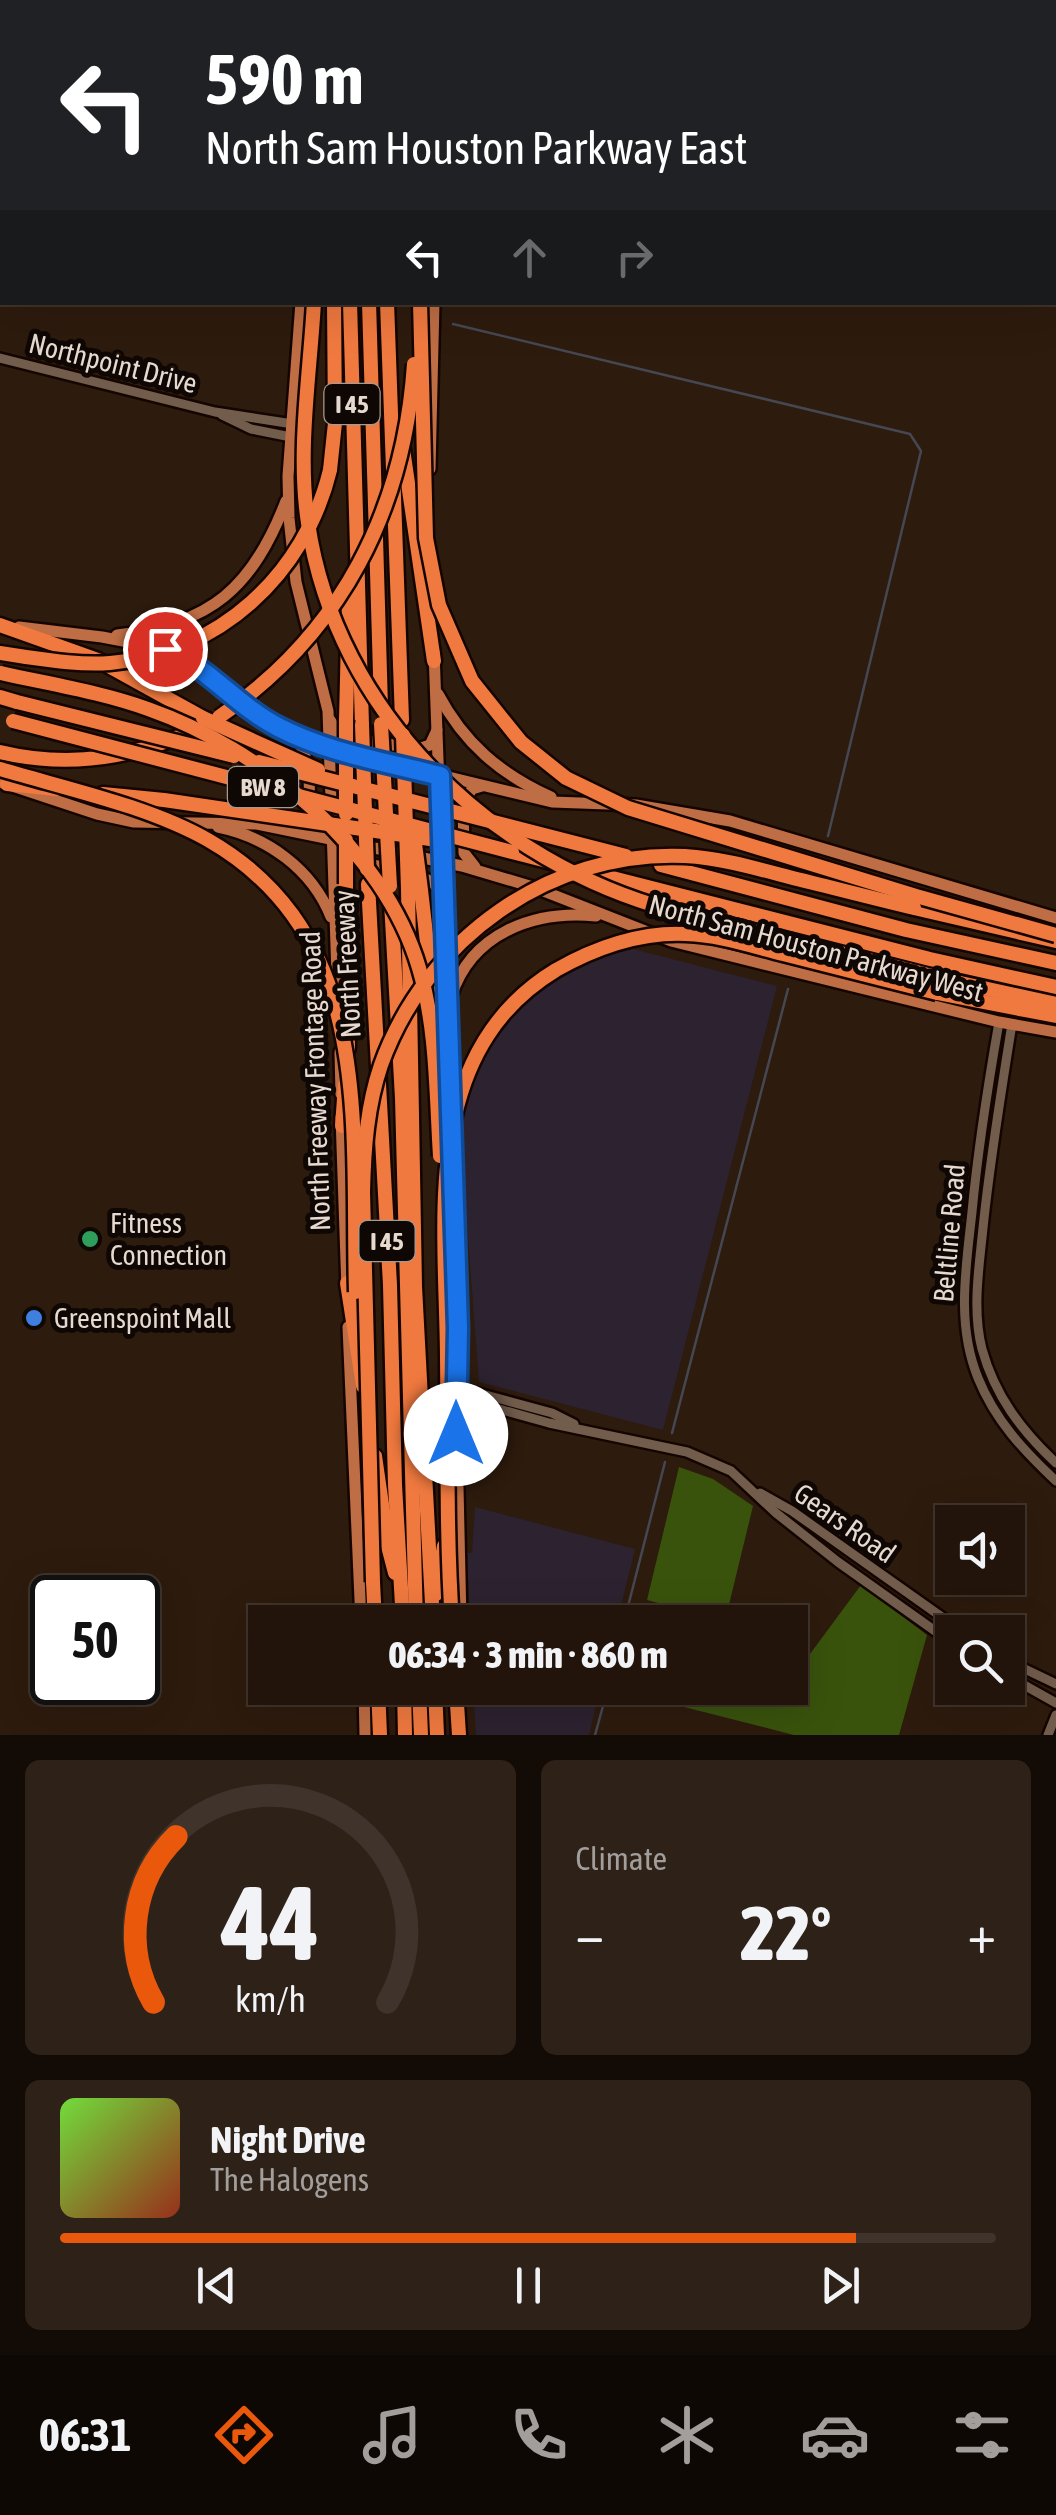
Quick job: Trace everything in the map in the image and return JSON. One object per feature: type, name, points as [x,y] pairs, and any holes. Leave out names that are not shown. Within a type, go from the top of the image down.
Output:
[{"type":"highway","points":[[314,305],[305,477],[315,564],[333,619],[370,690],[416,752],[458,795],[544,858],[581,879],[637,901],[1056,1004]]},
{"type":"highway","points":[[0,653],[84,664],[126,661],[167,652],[222,625],[268,589],[291,560],[317,512],[330,470],[335,423],[334,305]]},
{"type":"highway","name":"North Freeway","points":[[350,305],[368,884],[403,1605]]},
{"type":"highway","name":"North Freeway","points":[[369,305],[381,724],[402,1098],[416,1605]]},
{"type":"highway","name":"I 45","points":[[386,305],[404,775],[415,889],[415,1287],[432,1605]]},
{"type":"highway","points":[[0,752],[50,761],[102,759],[170,740],[264,682],[308,638],[338,600],[368,548],[390,496],[406,439],[418,305]]},
{"type":"highway","points":[[418,305],[426,538],[438,605],[472,682],[520,742],[566,778],[628,808],[1056,938]]},
{"type":"highway","points":[[388,334],[434,661]]},
{"type":"highway","points":[[342,1126],[348,1053],[340,885],[346,639],[354,505]]},
{"type":"highway","points":[[0,625],[98,660],[275,752],[399,798]]},
{"type":"highway","points":[[0,673],[131,704],[206,734],[278,780],[330,826],[354,855],[406,935],[426,995],[435,1073],[446,1237],[452,1605]]},
{"type":"highway","name":"BW 8","points":[[0,698],[399,798]]},
{"type":"highway","name":"BW 8","points":[[6,720],[512,852]]},
{"type":"highway","points":[[0,768],[153,816],[208,840],[235,858],[282,903],[307,938],[326,975],[340,1016],[349,1067],[358,1393],[373,1582]]},
{"type":"highway","points":[[4,783],[326,822],[512,852]]},
{"type":"highway","name":"North Sam Houston Parkway West","points":[[399,798],[922,934],[1056,964]]},
{"type":"highway","name":"North Sam Houston Parkway West","points":[[512,852],[946,963],[1056,987]]},
{"type":"highway","points":[[374,1605],[364,1229],[366,1132],[378,1076],[393,1036],[427,980],[468,934],[517,899],[572,873],[623,860],[682,856],[729,862],[1056,938]]},
{"type":"highway","points":[[415,889],[453,1166]]},
{"type":"highway","points":[[446,1237],[452,1119],[481,1044],[510,1008],[545,977],[606,947],[663,935],[708,936],[967,1000],[1056,1016]]},
{"type":"highway","points":[[346,1283],[388,1546],[403,1598]]},
{"type":"highway","points":[[435,1605],[444,1555],[458,1328]]},
{"type":"highway","points":[[379,1705],[380,1735]]},
{"type":"highway","points":[[405,1705],[406,1735]]},
{"type":"highway","points":[[420,1705],[421,1735]]},
{"type":"highway","points":[[436,1705],[437,1735]]},
{"type":"highway","points":[[460,1705],[461,1735]]},
{"type":"main road","name":"North Freeway Frontage Road","points":[[301,305],[288,497],[296,582],[328,711],[340,885],[334,928],[360,1605]]},
{"type":"main road","points":[[434,305],[430,474],[458,1328],[461,1605]]},
{"type":"main road","points":[[102,637],[157,629],[200,612],[222,598],[262,556],[288,497]]},
{"type":"main road","points":[[0,625],[151,644],[179,655],[266,720],[331,748],[569,804],[636,805],[730,821],[1056,918]]},
{"type":"main road","points":[[436,689],[451,718],[484,756],[521,781],[569,804]]},
{"type":"main road","points":[[328,711],[334,727],[345,736],[418,749],[430,745],[438,726]]},
{"type":"main road","points":[[290,733],[308,757],[307,817],[292,831]]},
{"type":"main road","name":"North Sam Houston Parkway West","points":[[4,783],[134,822],[243,822],[480,870],[671,940],[1056,1032]]},
{"type":"main road","points":[[480,870],[472,866],[464,853],[464,803],[472,790],[482,786]]},
{"type":"main road","points":[[194,822],[228,829],[280,854],[317,889],[334,928]]},
{"type":"main road","points":[[340,885],[337,877],[350,865],[364,864],[432,881],[445,898]]},
{"type":"main road","points":[[449,1011],[456,982],[469,960],[506,930],[558,915],[613,918]]},
{"type":"main road","points":[[364,1705],[365,1735]]},
{"type":"street","name":"Northpoint Drive","points":[[0,358],[292,431]]},
{"type":"street","name":"Beltline Road","points":[[1006,1023],[978,1281],[978,1329],[989,1371],[1007,1408],[1056,1463]]},
{"type":"street","name":"Beltline Road","points":[[1006,1023],[974,1183],[964,1280],[965,1330],[976,1375],[997,1416],[1056,1481]]},
{"type":"street","name":"Gears Road","points":[[456,1392],[549,1422],[687,1452],[731,1471],[838,1562],[935,1631]]},
{"type":"street","name":"Gears Road","points":[[749,1486],[792,1511],[938,1615]]},
{"type":"street","points":[[838,1562],[846,1550]]},
{"type":"street","points":[[1025,1669],[1056,1684]]},
{"type":"street","points":[[1025,1686],[1056,1703]]},
{"type":"street","points":[[1048,1735],[1056,1715]]},
{"type":"shaded area","points":[[633,949],[777,986],[663,1430],[479,1382],[460,1129],[467,1088],[512,1018],[539,990],[567,971]]},
{"type":"shaded area","points":[[475,1507],[635,1549],[621,1605],[469,1605],[467,1553],[472,1553]]},
{"type":"shaded area","points":[[474,1705],[596,1705],[589,1735],[476,1735]]},
{"type":"green space","points":[[679,1467],[713,1479],[753,1506],[729,1605],[666,1605],[647,1600]]},
{"type":"green space","points":[[861,1585],[927,1635],[899,1735],[794,1735],[676,1705],[808,1705],[808,1657]]},
{"type":"waterway","points":[[453,324],[910,434],[921,451],[828,836]]},
{"type":"waterway","points":[[672,1433],[788,989]]},
{"type":"waterway","points":[[628,1605],[665,1462]]},
{"type":"waterway","points":[[595,1735],[603,1705]]},
{"type":"place","name":"Fitness Connection","points":[[90,1239]]},
{"type":"place","name":"Greenspoint Mall","points":[[34,1318]]},
{"type":"route","points":[[165,649],[193,663],[278,728],[331,748],[440,776],[458,1328],[456,1434]]}]
